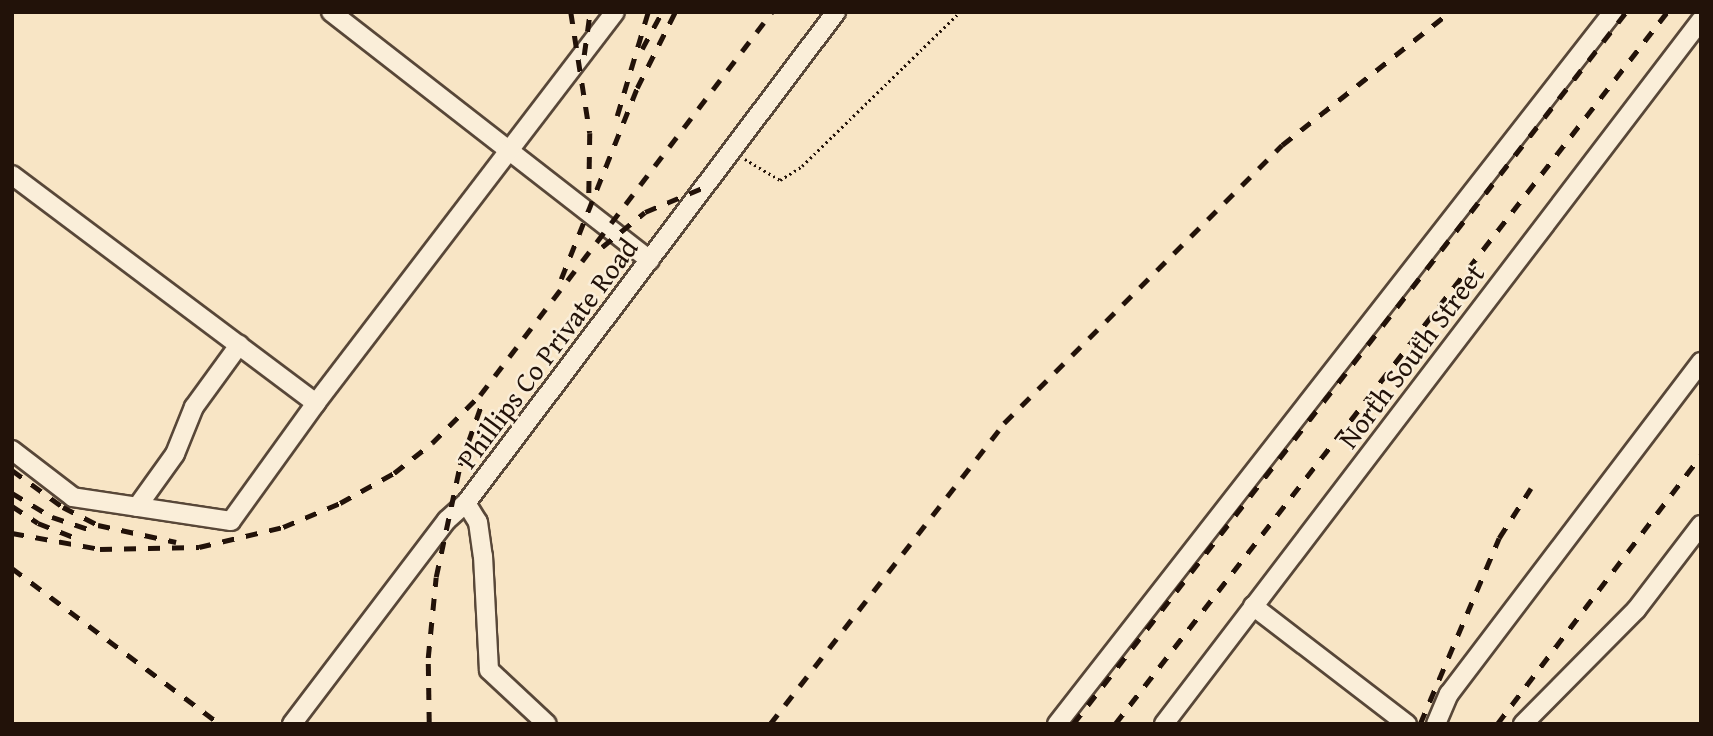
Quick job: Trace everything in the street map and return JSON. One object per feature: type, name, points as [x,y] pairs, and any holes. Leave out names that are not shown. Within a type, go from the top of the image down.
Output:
[{"type":"lane","points":[[331,12],[650,260]]},
{"type":"lane","points":[[12,450],[73,497],[231,521],[316,403],[615,12]]},
{"type":"lane","name":"Phillips Co Private Road","points":[[293,722],[447,520],[466,503],[836,12]]},
{"type":"lane","points":[[1056,724],[1613,12]]},
{"type":"lane","name":"North South Street","points":[[1164,724],[1701,20]]},
{"type":"lane","points":[[12,175],[316,403]]},
{"type":"lane","points":[[137,507],[175,454],[182,427],[194,407],[239,345]]},
{"type":"lane","points":[[1436,724],[1449,694],[1701,362]]},
{"type":"lane","points":[[466,503],[478,522],[483,556],[489,670],[547,724]]},
{"type":"lane","points":[[1523,724],[1636,610],[1701,525]]},
{"type":"lane","points":[[1253,606],[1407,724]]},
{"type":"path","points":[[731,150],[780,180],[802,166],[960,12]]},
{"type":"railway","points":[[571,12],[590,133],[589,196]]},
{"type":"railway","points":[[584,55],[590,12]]},
{"type":"railway","points":[[617,116],[648,12]]},
{"type":"railway","points":[[642,49],[662,12]]},
{"type":"railway","points":[[561,279],[637,88],[675,12]]},
{"type":"railway","points":[[12,533],[100,549],[199,547],[283,527],[340,503],[394,473],[432,443],[480,395],[772,12]]},
{"type":"railway","points":[[770,724],[1004,423],[1282,145],[1450,12]]},
{"type":"railway","points":[[1073,724],[1626,12]]},
{"type":"railway","points":[[1115,724],[1667,12]]},
{"type":"railway","points":[[602,247],[645,212],[702,188]]},
{"type":"railway","points":[[429,724],[428,658],[436,577],[460,465],[483,400]]},
{"type":"railway","points":[[1497,724],[1701,455]]},
{"type":"railway","points":[[12,470],[63,507],[98,525],[176,542]]},
{"type":"railway","points":[[1420,724],[1499,538],[1531,488]]},
{"type":"railway","points":[[12,493],[52,517],[94,531]]},
{"type":"railway","points":[[12,506],[38,523],[81,540]]},
{"type":"railway","points":[[12,568],[220,724]]}]
